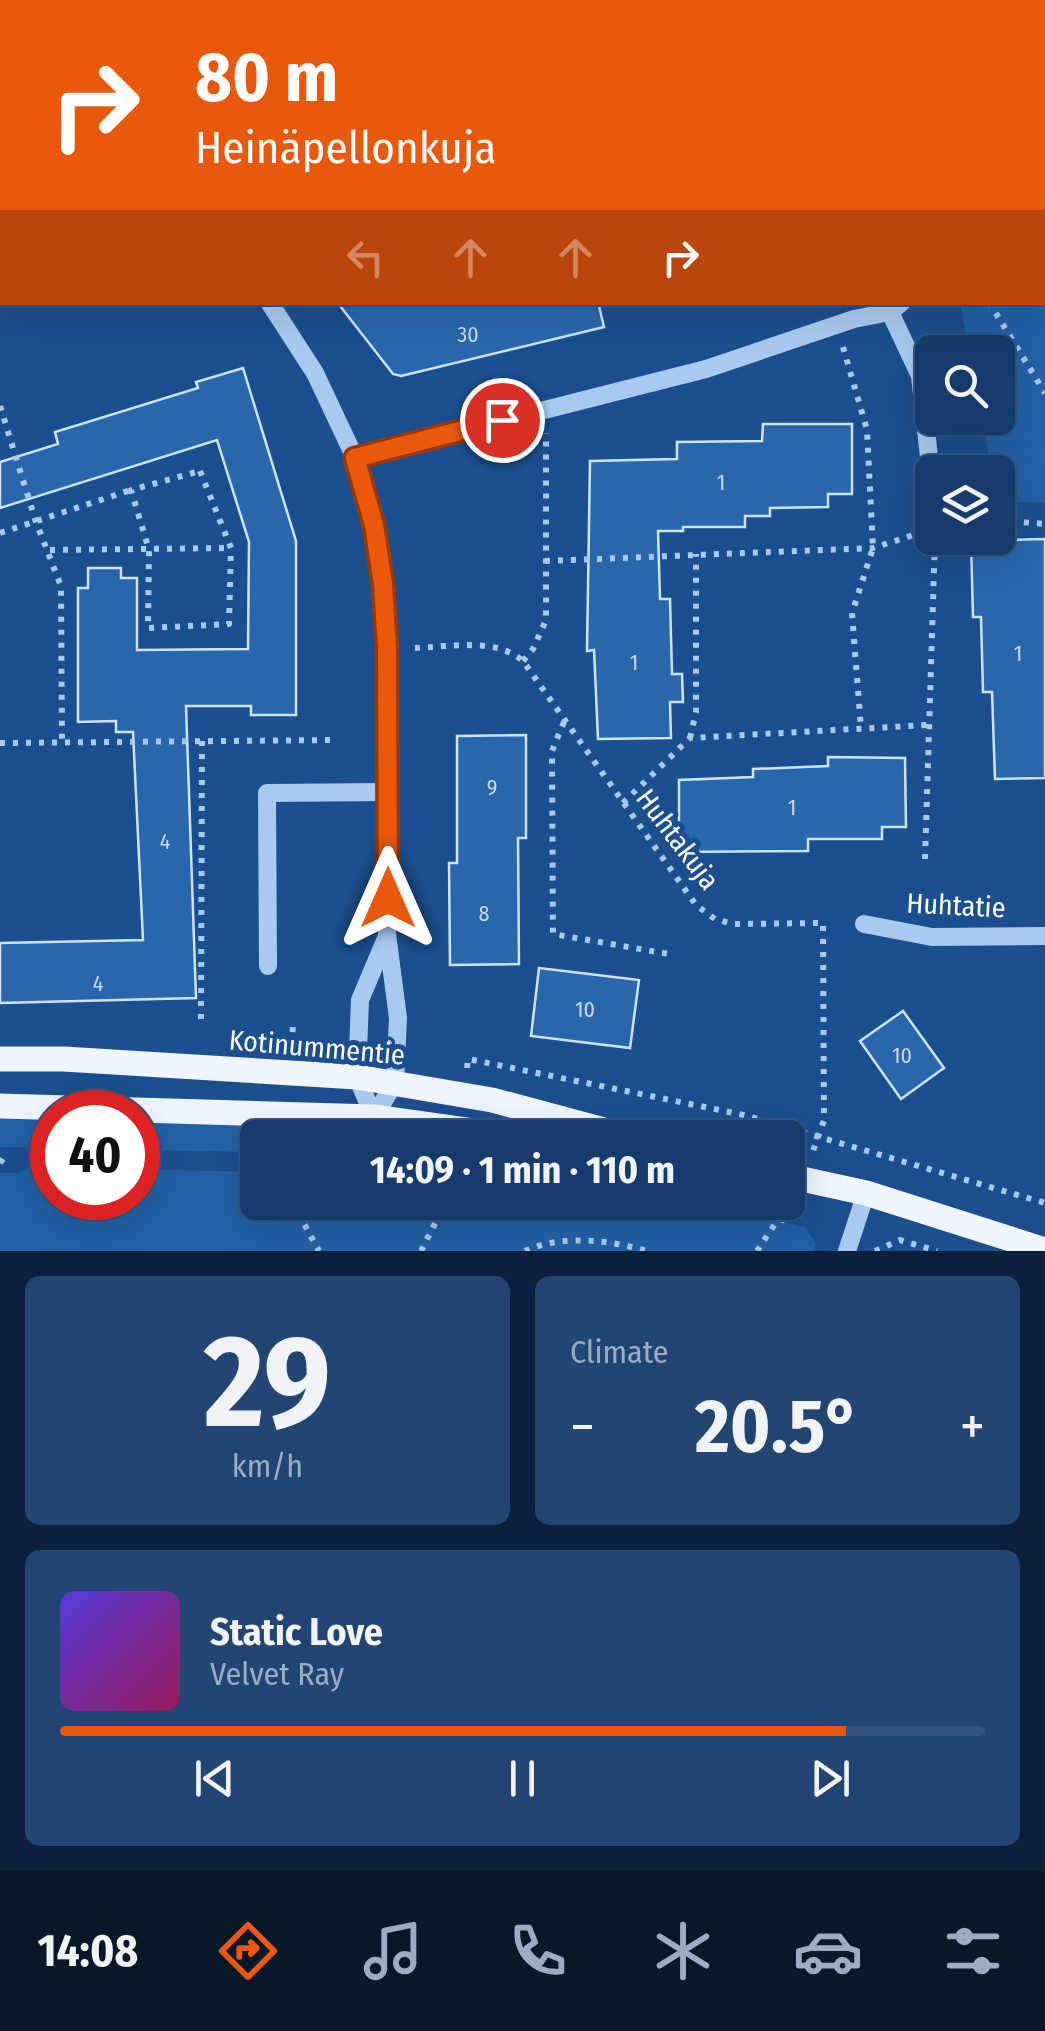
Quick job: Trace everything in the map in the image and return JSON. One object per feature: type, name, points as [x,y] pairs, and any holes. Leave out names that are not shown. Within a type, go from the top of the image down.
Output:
[{"type":"main road","name":"Kotinummentie","points":[[0,1059],[358,1076],[492,1100],[568,1120]]},
{"type":"main road","name":"Kotinummentie","points":[[0,1106],[395,1120]]},
{"type":"main road","points":[[805,1179],[866,1192],[1045,1250]]},
{"type":"street","points":[[271,305],[315,373],[355,458],[374,525],[383,584],[387,648],[388,934],[398,1018],[396,1082],[374,1117]]},
{"type":"street","points":[[355,458],[706,370],[896,308],[920,376],[929,455]]},
{"type":"street","points":[[268,966],[267,792],[388,792]]},
{"type":"street","name":"Huhtatie","points":[[864,924],[932,937],[1045,936]]},
{"type":"street","points":[[374,1117],[358,1076],[360,1000],[388,934]]},
{"type":"street","points":[[847,1251],[866,1192]]},
{"type":"path","points":[[991,305],[1045,393]]},
{"type":"path","points":[[843,346],[867,430],[874,548],[852,613],[860,729]]},
{"type":"path","points":[[0,406],[36,522],[61,586],[62,742]]},
{"type":"path","points":[[414,648],[497,647],[523,661],[533,649],[546,620],[546,432]]},
{"type":"path","points":[[0,533],[132,490],[200,471],[232,548],[229,624],[148,628],[149,550],[132,490]]},
{"type":"path","points":[[1015,521],[1045,524]]},
{"type":"path","points":[[546,560],[874,548],[915,534]]},
{"type":"path","points":[[50,550],[232,548]]},
{"type":"path","points":[[623,802],[690,738],[696,712],[696,554]]},
{"type":"path","points":[[925,858],[934,555]]},
{"type":"path","name":"Huhtakuja","points":[[523,661],[696,904],[715,919],[733,924],[823,923],[824,1120],[818,1136]]},
{"type":"path","points":[[564,721],[552,751],[553,934],[668,954]]},
{"type":"path","points":[[690,738],[928,725]]},
{"type":"path","points":[[0,743],[333,740]]},
{"type":"path","points":[[201,1019],[202,741]]},
{"type":"path","points":[[468,1059],[744,1116],[1045,1203]]},
{"type":"path","points":[[302,1220],[318,1251]]},
{"type":"path","points":[[421,1251],[437,1220]]},
{"type":"path","points":[[757,1251],[775,1224],[782,1220]]},
{"type":"path","points":[[876,1251],[900,1240],[937,1251]]},
{"type":"path","points":[[525,1251],[553,1241],[592,1241],[647,1251]]},
{"type":"shaded area","points":[[960,305],[1045,305],[1045,502],[1015,502],[1015,455],[989,455],[984,435],[1015,435],[1015,335],[966,335]]},
{"type":"shaded area","points":[[0,1119],[30,1120],[30,1148],[0,1147]]},
{"type":"shaded area","points":[[160,1124],[240,1126],[240,1152],[160,1150]]},
{"type":"shaded area","points":[[30,1166],[30,1220],[160,1220],[160,1170],[240,1172],[240,1220],[773,1220],[805,1227],[816,1243],[815,1251],[0,1251],[0,1173],[19,1173]]},
{"type":"building","points":[[339,305],[599,305],[604,327],[401,376],[393,374]]},
{"type":"building","points":[[243,368],[296,541],[296,715],[251,715],[251,706],[186,706],[196,998],[0,1003],[0,943],[143,940],[133,732],[116,732],[116,721],[78,722],[78,588],[88,588],[88,568],[121,568],[121,578],[137,578],[137,650],[248,649],[249,542],[217,440],[0,508],[0,462],[58,444],[55,432],[198,388],[196,382]]},
{"type":"building","points":[[763,424],[852,424],[852,494],[828,494],[828,507],[770,508],[770,516],[745,516],[745,527],[658,531],[660,599],[670,599],[672,674],[682,674],[683,702],[670,702],[671,738],[598,739],[594,650],[587,651],[590,461],[677,459],[677,442],[762,441]]},
{"type":"building","points":[[1045,539],[1045,778],[995,779],[992,692],[983,692],[981,617],[973,617],[971,555],[1015,555],[1015,540]]},
{"type":"building","points":[[526,735],[526,838],[518,838],[519,964],[450,965],[449,863],[457,863],[457,736]]},
{"type":"building","points":[[828,757],[905,758],[906,827],[882,827],[882,839],[808,839],[808,851],[679,852],[679,780],[753,777],[753,769],[828,766]]},
{"type":"building","points":[[539,968],[639,980],[630,1048],[531,1036]]},
{"type":"building","points":[[903,1011],[944,1068],[901,1099],[860,1041]]},
{"type":"route","points":[[388,898],[383,584],[374,525],[355,458],[502,420]]}]
